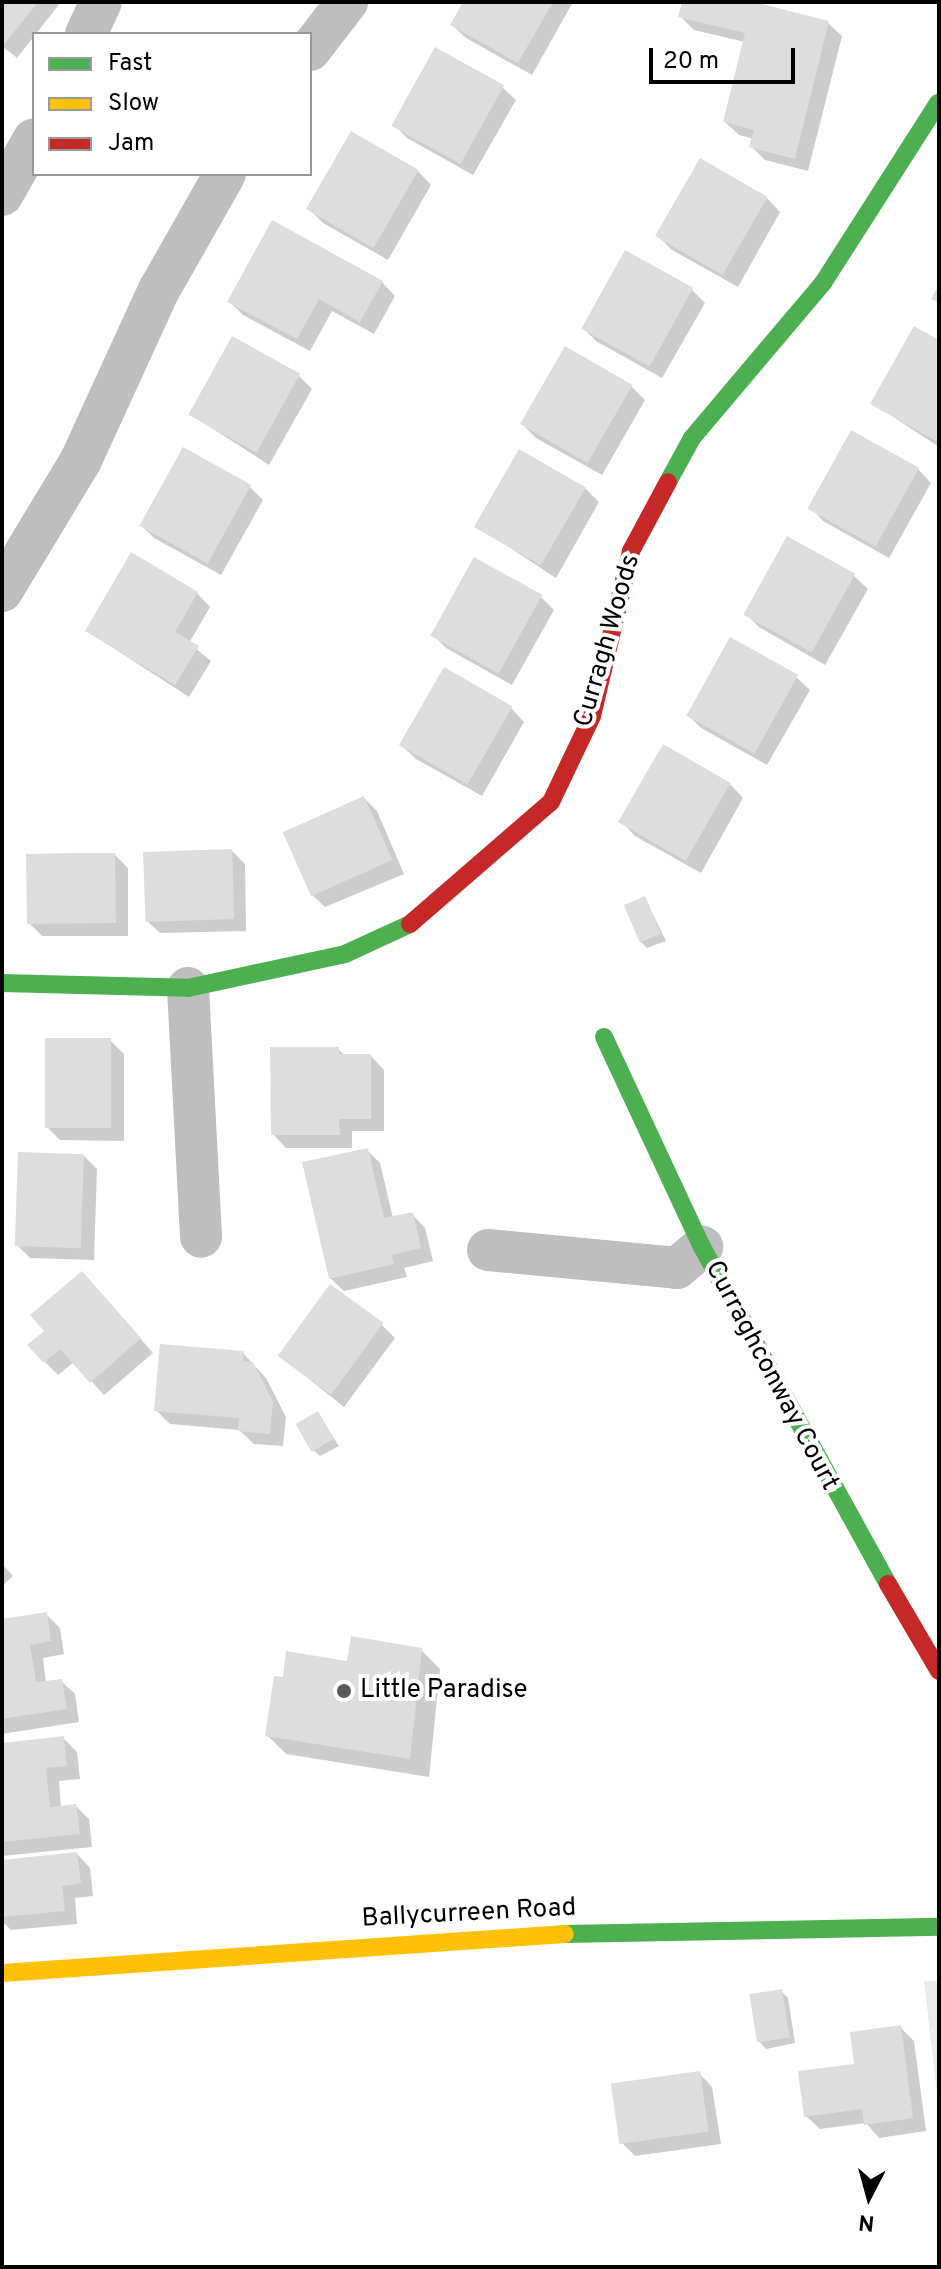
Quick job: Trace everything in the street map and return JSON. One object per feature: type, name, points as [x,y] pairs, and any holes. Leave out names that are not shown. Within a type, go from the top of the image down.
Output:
[{"type":"street","points":[[87,32],[101,2]]},
{"type":"street","points":[[312,47],[347,2]]},
{"type":"street","name":"Curragh Woods","points":[[2,983],[188,988],[345,954],[412,923],[551,802],[592,716],[631,551],[692,438],[823,283],[938,103]]},
{"type":"street","points":[[2,195],[32,142]]},
{"type":"street","points":[[2,591],[81,460],[159,290],[224,176]]},
{"type":"street","points":[[188,988],[201,1237]]},
{"type":"street","name":"Curraghconway Court","points":[[604,1037],[702,1247],[841,1505],[939,1671]]},
{"type":"street","name":"Curraghconway Court","points":[[488,1250],[677,1268],[702,1247]]},
{"type":"street","name":"Ballycurreen Road","points":[[2,1973],[429,1940],[659,1929],[939,1927]]},
{"type":"shaded area","points":[[924,1981],[939,1981],[939,2111]]},
{"type":"building","points":[[2,2],[38,2],[2,47]]},
{"type":"building","points":[[463,2],[553,2],[518,63],[450,25]]},
{"type":"building","points":[[682,2],[754,2],[829,21],[795,159],[749,147],[754,130],[723,122],[745,33],[678,17]]},
{"type":"building","points":[[435,47],[504,85],[460,164],[391,126]]},
{"type":"building","points":[[351,131],[419,170],[374,248],[306,209]]},
{"type":"building","points":[[700,158],[768,197],[723,275],[655,236]]},
{"type":"building","points":[[272,220],[383,281],[360,322],[319,299],[297,339],[227,302]]},
{"type":"building","points":[[625,250],[693,288],[650,367],[581,329]]},
{"type":"building","points":[[939,285],[939,303],[931,299]]},
{"type":"building","points":[[914,326],[939,340],[938,442],[870,404]]},
{"type":"building","points":[[232,336],[300,374],[257,453],[188,415]]},
{"type":"building","points":[[565,346],[633,385],[588,463],[520,424]]},
{"type":"building","points":[[851,430],[919,468],[876,547],[807,509]]},
{"type":"building","points":[[183,447],[251,485],[208,564],[139,526]]},
{"type":"building","points":[[519,449],[586,488],[541,565],[474,527]]},
{"type":"building","points":[[787,536],[855,574],[812,653],[743,615]]},
{"type":"building","points":[[131,552],[198,592],[175,632],[199,646],[175,685],[85,631]]},
{"type":"building","points":[[474,557],[542,595],[499,674],[430,636]]},
{"type":"building","points":[[730,637],[798,675],[755,754],[686,716]]},
{"type":"building","points":[[444,667],[512,706],[467,784],[399,745]]},
{"type":"building","points":[[663,744],[731,783],[686,861],[618,822]]},
{"type":"building","points":[[364,796],[392,860],[311,896],[283,832]]},
{"type":"building","points":[[232,849],[234,919],[145,922],[143,852]]},
{"type":"building","points":[[115,853],[116,923],[27,924],[26,854]]},
{"type":"building","points":[[645,896],[661,934],[640,943],[624,905]]},
{"type":"building","points":[[45,1038],[111,1038],[111,1128],[45,1128]]},
{"type":"building","points":[[270,1047],[339,1047],[339,1054],[371,1054],[371,1119],[339,1119],[340,1135],[271,1135]]},
{"type":"building","points":[[368,1148],[384,1218],[413,1212],[421,1248],[392,1255],[394,1264],[329,1279],[302,1162]]},
{"type":"building","points":[[18,1152],[84,1154],[81,1248],[15,1246]]},
{"type":"building","points":[[82,1271],[141,1338],[90,1383],[60,1349],[44,1363],[27,1345],[44,1331],[30,1315]]},
{"type":"building","points":[[330,1284],[383,1323],[331,1395],[278,1356]]},
{"type":"building","points":[[160,1344],[244,1351],[243,1361],[253,1362],[273,1402],[270,1434],[238,1431],[239,1418],[154,1411]]},
{"type":"building","points":[[318,1411],[334,1439],[311,1452],[295,1424]]},
{"type":"building","points":[[47,1612],[51,1641],[30,1645],[36,1682],[62,1679],[67,1709],[2,1719],[2,1619]]},
{"type":"building","name":"Little Paradise","points":[[351,1636],[422,1648],[410,1759],[265,1736],[274,1676],[283,1677],[286,1651],[347,1661]]},
{"type":"building","points":[[64,1736],[67,1766],[46,1768],[50,1807],[76,1804],[80,1834],[2,1842],[2,1743]]},
{"type":"building","points":[[77,1852],[81,1883],[62,1886],[65,1911],[2,1917],[2,1860]]},
{"type":"building","points":[[782,1989],[790,2037],[757,2043],[749,1994]]},
{"type":"building","points":[[901,2025],[913,2118],[864,2125],[862,2109],[804,2117],[798,2071],[854,2064],[850,2032]]},
{"type":"building","points":[[700,2071],[708,2131],[619,2144],[611,2084]]},
{"type":"traffic: fast","points":[[668,482],[692,438],[823,283],[938,103]]},
{"type":"traffic: fast","points":[[2,983],[188,988],[345,954],[410,924]]},
{"type":"traffic: fast","points":[[604,1037],[702,1247],[888,1584]]},
{"type":"traffic: fast","points":[[565,1934],[939,1927]]},
{"type":"traffic: slow","points":[[2,1973],[565,1934]]},
{"type":"traffic: jam","points":[[410,924],[551,802],[592,716],[631,551],[668,482]]},
{"type":"traffic: jam","points":[[888,1584],[939,1671]]},
{"type":"place","name":"Little Paradise","points":[[344,1691]]}]
